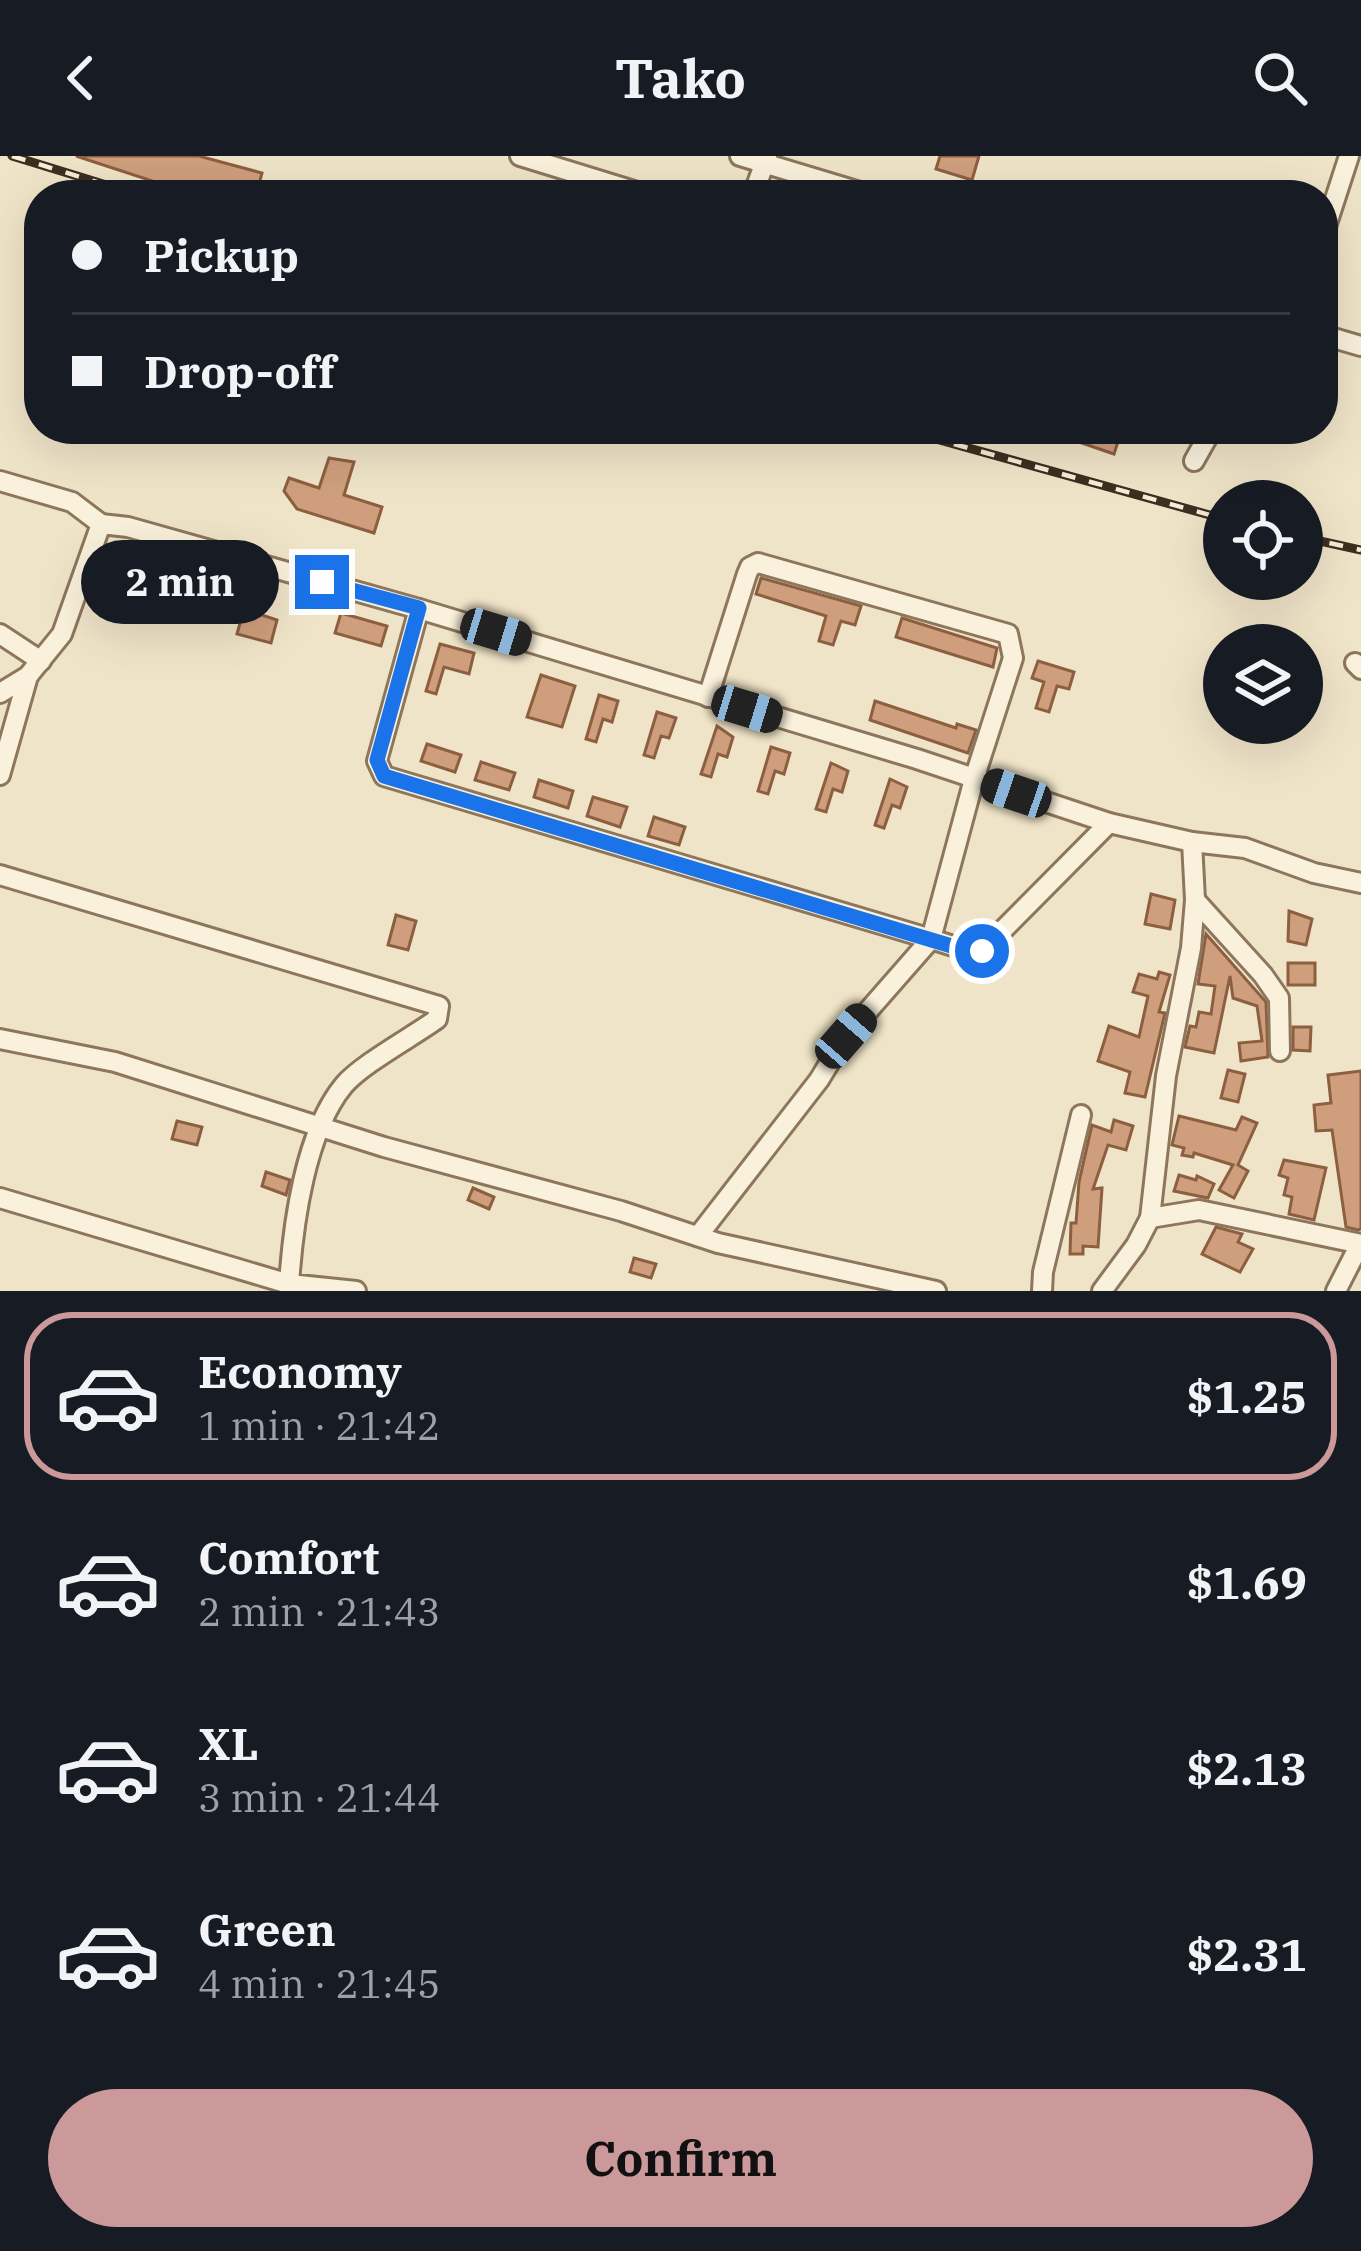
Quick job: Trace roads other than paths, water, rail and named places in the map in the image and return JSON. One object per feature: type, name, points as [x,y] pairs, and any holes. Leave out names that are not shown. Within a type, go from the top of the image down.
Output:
[{"type":"street","points":[[520,156],[598,180]]},
{"type":"street","points":[[740,156],[825,180]]},
{"type":"street","points":[[1338,188],[1348,156]]},
{"type":"street","points":[[1194,461],[1204,444]]},
{"type":"street","points":[[0,481],[72,502],[100,524],[128,526],[419,608],[1109,823],[1192,842],[1245,848],[1314,873],[1361,883]]},
{"type":"street","points":[[0,693],[34,668],[62,634],[100,524]]},
{"type":"street","points":[[698,1236],[819,1080],[846,1036],[931,939],[1013,658],[1013,644],[1008,634],[758,563],[747,574],[708,697]]},
{"type":"street","points":[[419,608],[377,760],[384,776],[975,953],[1109,823]]},
{"type":"street","points":[[0,634],[34,668]]},
{"type":"street","points":[[0,775],[34,668]]},
{"type":"street","points":[[1102,1291],[1150,1218],[1166,1076],[1192,948],[1196,900],[1192,842]]},
{"type":"street","points":[[0,875],[437,1005],[437,1019],[347,1081],[333,1101],[303,1184],[289,1287]]},
{"type":"street","points":[[1196,900],[1279,998],[1280,1051]]},
{"type":"street","points":[[0,1039],[115,1062],[698,1236],[935,1291]]},
{"type":"street","points":[[1042,1291],[1042,1273],[1081,1115]]},
{"type":"street","points":[[0,1198],[289,1287],[356,1291]]},
{"type":"street","points":[[1150,1218],[1199,1210],[1361,1244],[1336,1291]]},
{"type":"railway","points":[[12,156],[90,180]]},
{"type":"railway","points":[[954,444],[1203,513]]},
{"type":"railway","points":[[1323,542],[1361,550]]}]
